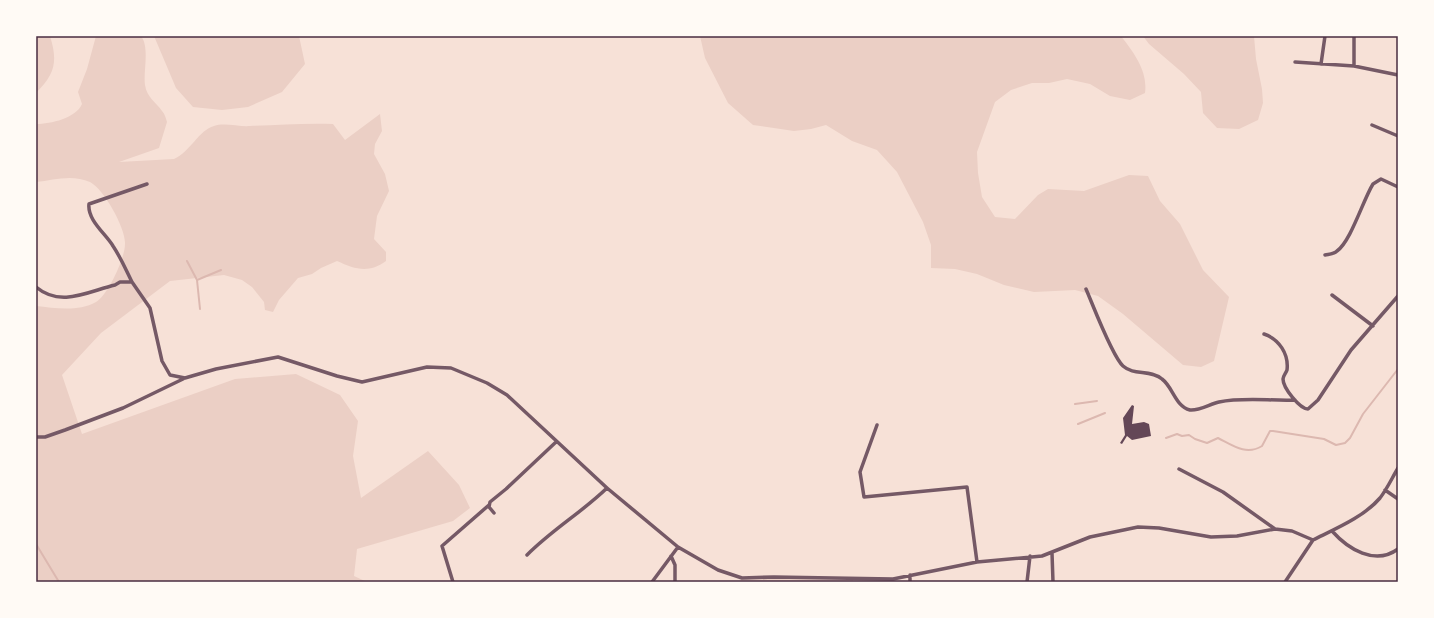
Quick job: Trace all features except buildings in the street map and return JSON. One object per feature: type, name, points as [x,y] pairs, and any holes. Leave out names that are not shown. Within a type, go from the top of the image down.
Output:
[{"type":"street","points":[[1321,64],[1325,36]]},
{"type":"street","points":[[1354,36],[1354,66]]},
{"type":"street","points":[[1295,62],[1354,66],[1398,75]]},
{"type":"street","points":[[1372,125],[1398,136]]},
{"type":"street","points":[[1326,255],[1338,250],[1348,235],[1373,184],[1381,179],[1398,187]]},
{"type":"street","points":[[147,184],[89,204],[88,210],[117,252],[132,282],[150,308],[162,361],[166,370],[170,375],[185,378]]},
{"type":"street","points":[[36,287],[52,296],[66,298],[115,285],[120,282],[132,282]]},
{"type":"street","points":[[1086,289],[1115,355],[1122,366],[1132,371],[1153,374],[1163,379],[1182,406],[1191,410],[1218,402],[1232,400],[1295,400]]},
{"type":"street","points":[[1332,295],[1373,326]]},
{"type":"street","points":[[1264,334],[1271,337],[1281,345],[1286,357],[1287,370],[1283,379],[1286,387],[1295,400],[1306,409],[1318,400],[1351,350],[1398,296]]},
{"type":"street","points":[[36,437],[45,437],[123,408],[169,384],[185,378],[216,369],[278,357],[336,376],[362,382],[427,367],[452,368],[500,390],[606,488],[678,547],[718,570],[742,578],[766,576],[893,579],[977,562],[1012,560],[1030,556],[1042,556],[1090,536],[1138,527],[1159,528],[1211,537],[1237,536],[1275,529],[1292,531],[1313,540]]},
{"type":"street","points":[[876,425],[860,472],[864,497],[967,487],[977,562]]},
{"type":"street","points":[[453,582],[442,546],[489,505],[556,442]]},
{"type":"street","points":[[1285,582],[1313,540],[1332,531],[1364,512],[1380,498],[1398,468]]},
{"type":"street","points":[[1179,469],[1223,492],[1275,529]]},
{"type":"street","points":[[527,554],[544,537],[590,504],[606,488]]},
{"type":"street","points":[[1385,490],[1398,499]]},
{"type":"street","points":[[489,505],[494,513]]},
{"type":"street","points":[[1332,531],[1342,542],[1364,554],[1378,557],[1384,556],[1398,549]]},
{"type":"street","points":[[652,582],[678,547]]},
{"type":"street","points":[[1052,552],[1053,582]]},
{"type":"street","points":[[670,556],[674,565],[675,582]]},
{"type":"street","points":[[1027,582],[1030,556]]},
{"type":"street","points":[[910,575],[910,582]]},
{"type":"street","points":[[740,582],[742,578]]},
{"type":"shaded area","points":[[36,36],[50,36],[54,60],[51,73],[36,93]]},
{"type":"shaded area","points":[[96,36],[141,36],[144,41],[146,53],[146,89],[150,97],[164,114],[167,122],[159,148],[119,162],[174,159],[180,156],[209,128],[222,124],[246,126],[333,124],[345,140],[380,114],[382,131],[375,144],[374,154],[385,174],[389,191],[377,216],[374,239],[386,252],[386,261],[373,268],[362,269],[337,261],[312,274],[298,278],[279,300],[273,312],[265,310],[264,302],[252,287],[242,280],[224,275],[170,281],[101,333],[62,375],[82,434],[235,379],[296,374],[340,395],[358,421],[353,456],[361,498],[428,451],[459,485],[470,508],[453,521],[357,549],[354,576],[367,582],[36,582],[36,306],[74,308],[96,302],[106,292],[115,276],[122,258],[125,244],[122,229],[113,210],[96,186],[90,182],[76,178],[36,182],[36,124],[49,123],[62,119],[79,109],[82,104],[78,92],[87,69]]},
{"type":"shaded area","points":[[154,36],[299,36],[305,64],[282,92],[248,107],[222,110],[193,107],[176,88]]},
{"type":"shaded area","points":[[700,36],[1121,36],[1135,56],[1142,70],[1145,93],[1130,100],[1110,96],[1090,84],[1067,79],[1049,83],[1032,83],[1011,90],[995,102],[977,152],[978,173],[982,197],[995,217],[1015,219],[1038,195],[1048,189],[1084,191],[1129,175],[1148,176],[1160,201],[1180,224],[1203,270],[1229,297],[1214,361],[1201,367],[1183,365],[1123,314],[1098,296],[1075,290],[1034,292],[1004,285],[977,274],[955,269],[931,268],[931,245],[923,222],[897,172],[877,150],[852,141],[826,125],[794,131],[753,125],[728,103],[705,58]]},
{"type":"shaded area","points":[[1143,36],[1254,36],[1263,103],[1258,120],[1239,129],[1217,128],[1203,113],[1201,92],[1184,74],[1149,44]]},
{"type":"shaded area","points":[[743,578],[853,578],[853,582],[739,582]]},
{"type":"waterway","points":[[187,261],[197,280],[200,309]]},
{"type":"waterway","points":[[197,280],[221,270]]},
{"type":"waterway","points":[[1166,438],[1177,434],[1182,436],[1189,435],[1195,439],[1207,443],[1218,438],[1239,448],[1250,450],[1262,446],[1270,431],[1273,431],[1324,439],[1336,445],[1345,443],[1350,438],[1363,414],[1398,369]]},
{"type":"waterway","points":[[1075,404],[1097,401]]},
{"type":"waterway","points":[[1078,424],[1105,413]]},
{"type":"waterway","points":[[36,544],[59,582]]}]
